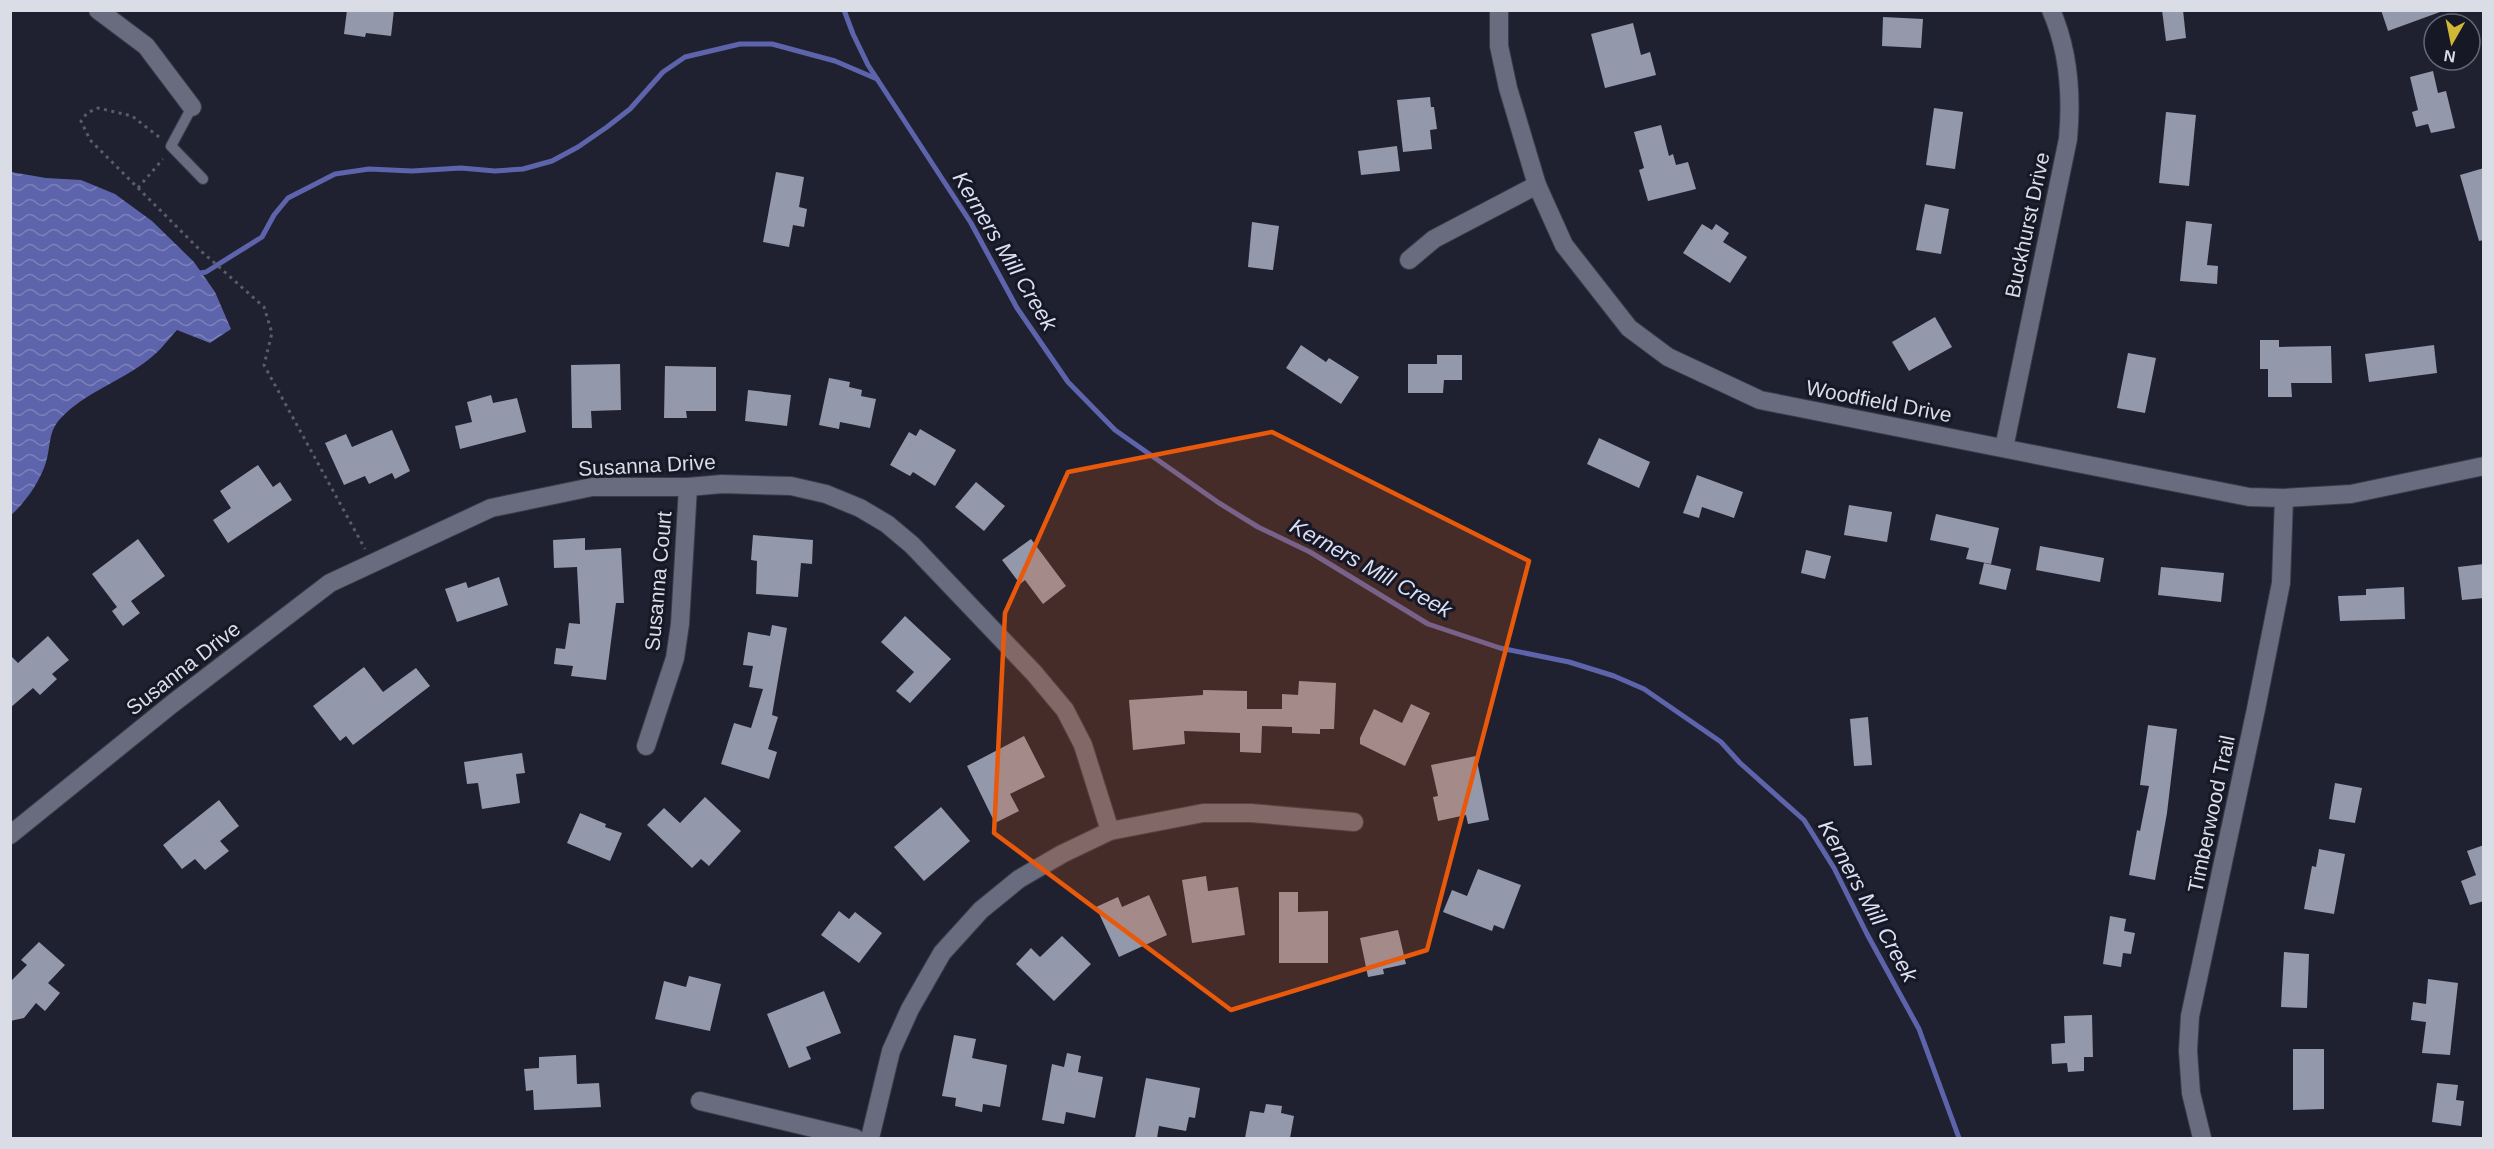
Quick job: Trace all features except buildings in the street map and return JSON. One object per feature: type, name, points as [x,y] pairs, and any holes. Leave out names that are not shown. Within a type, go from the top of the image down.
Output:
[{"type":"street","points":[[98,10],[146,46],[192,107]]},
{"type":"street","name":"Woodfield Drive","points":[[1498,10],[1499,46],[1508,88],[1537,185],[1564,245],[1629,328],[1668,357],[1760,400],[2249,497],[2284,498],[2351,494],[2484,466]]},
{"type":"street","name":"Buckhurst Drive","points":[[2004,448],[2068,139],[2071,108],[2069,80],[2051,10]]},
{"type":"street","points":[[1409,260],[1434,239],[1537,185]]},
{"type":"street","name":"Susanna Drive","points":[[10,835],[164,711],[330,583],[492,508],[592,487],[688,487],[722,484],[791,486],[826,494],[860,508],[887,525],[912,545],[1034,673],[1065,710],[1083,745],[1110,831]]},
{"type":"street","name":"Susanna Court","points":[[646,746],[675,658],[680,624],[688,487]]},
{"type":"street","name":"Timberwood Trail","points":[[2202,1138],[2191,1093],[2188,1051],[2190,1016],[2281,583],[2284,498]]},
{"type":"street","points":[[870,1138],[891,1050],[910,1009],[942,953],[981,910],[1019,879],[1062,854],[1110,831],[1203,813],[1251,813],[1354,822]]},
{"type":"street","points":[[700,1101],[855,1138]]},
{"type":"lane","points":[[192,107],[171,146],[203,179]]},
{"type":"path","points":[[171,146],[132,116],[98,108],[87,112],[81,121],[90,140],[208,257],[264,307],[272,333],[264,365],[373,563]]},
{"type":"path","points":[[138,188],[157,168]]},
{"type":"highlighted area","points":[[1272,432],[1529,561],[1427,950],[1231,1010],[994,833],[1005,613],[1068,472]]},
{"type":"water","points":[[11,172],[46,178],[81,180],[115,194],[152,221],[194,262],[215,292],[231,329],[210,343],[177,330],[148,360],[80,401],[56,424],[50,439],[44,469],[27,498],[11,515]]},
{"type":"waterway","name":"Kerners Mill Creek","points":[[844,10],[868,65],[971,223],[1017,308],[1068,382],[1115,430],[1219,503],[1258,527],[1310,552],[1428,624],[1500,648],[1569,662],[1614,676],[1644,689],[1721,742],[1740,763],[1804,820],[1834,868],[1919,1029],[1959,1138]]},
{"type":"waterway","points":[[195,274],[206,272],[262,237],[274,215],[288,198],[335,174],[369,169],[412,171],[461,168],[495,171],[523,169],[552,161],[607,127],[630,109],[663,72],[685,57],[740,44],[772,44],[835,61],[877,79]]}]
